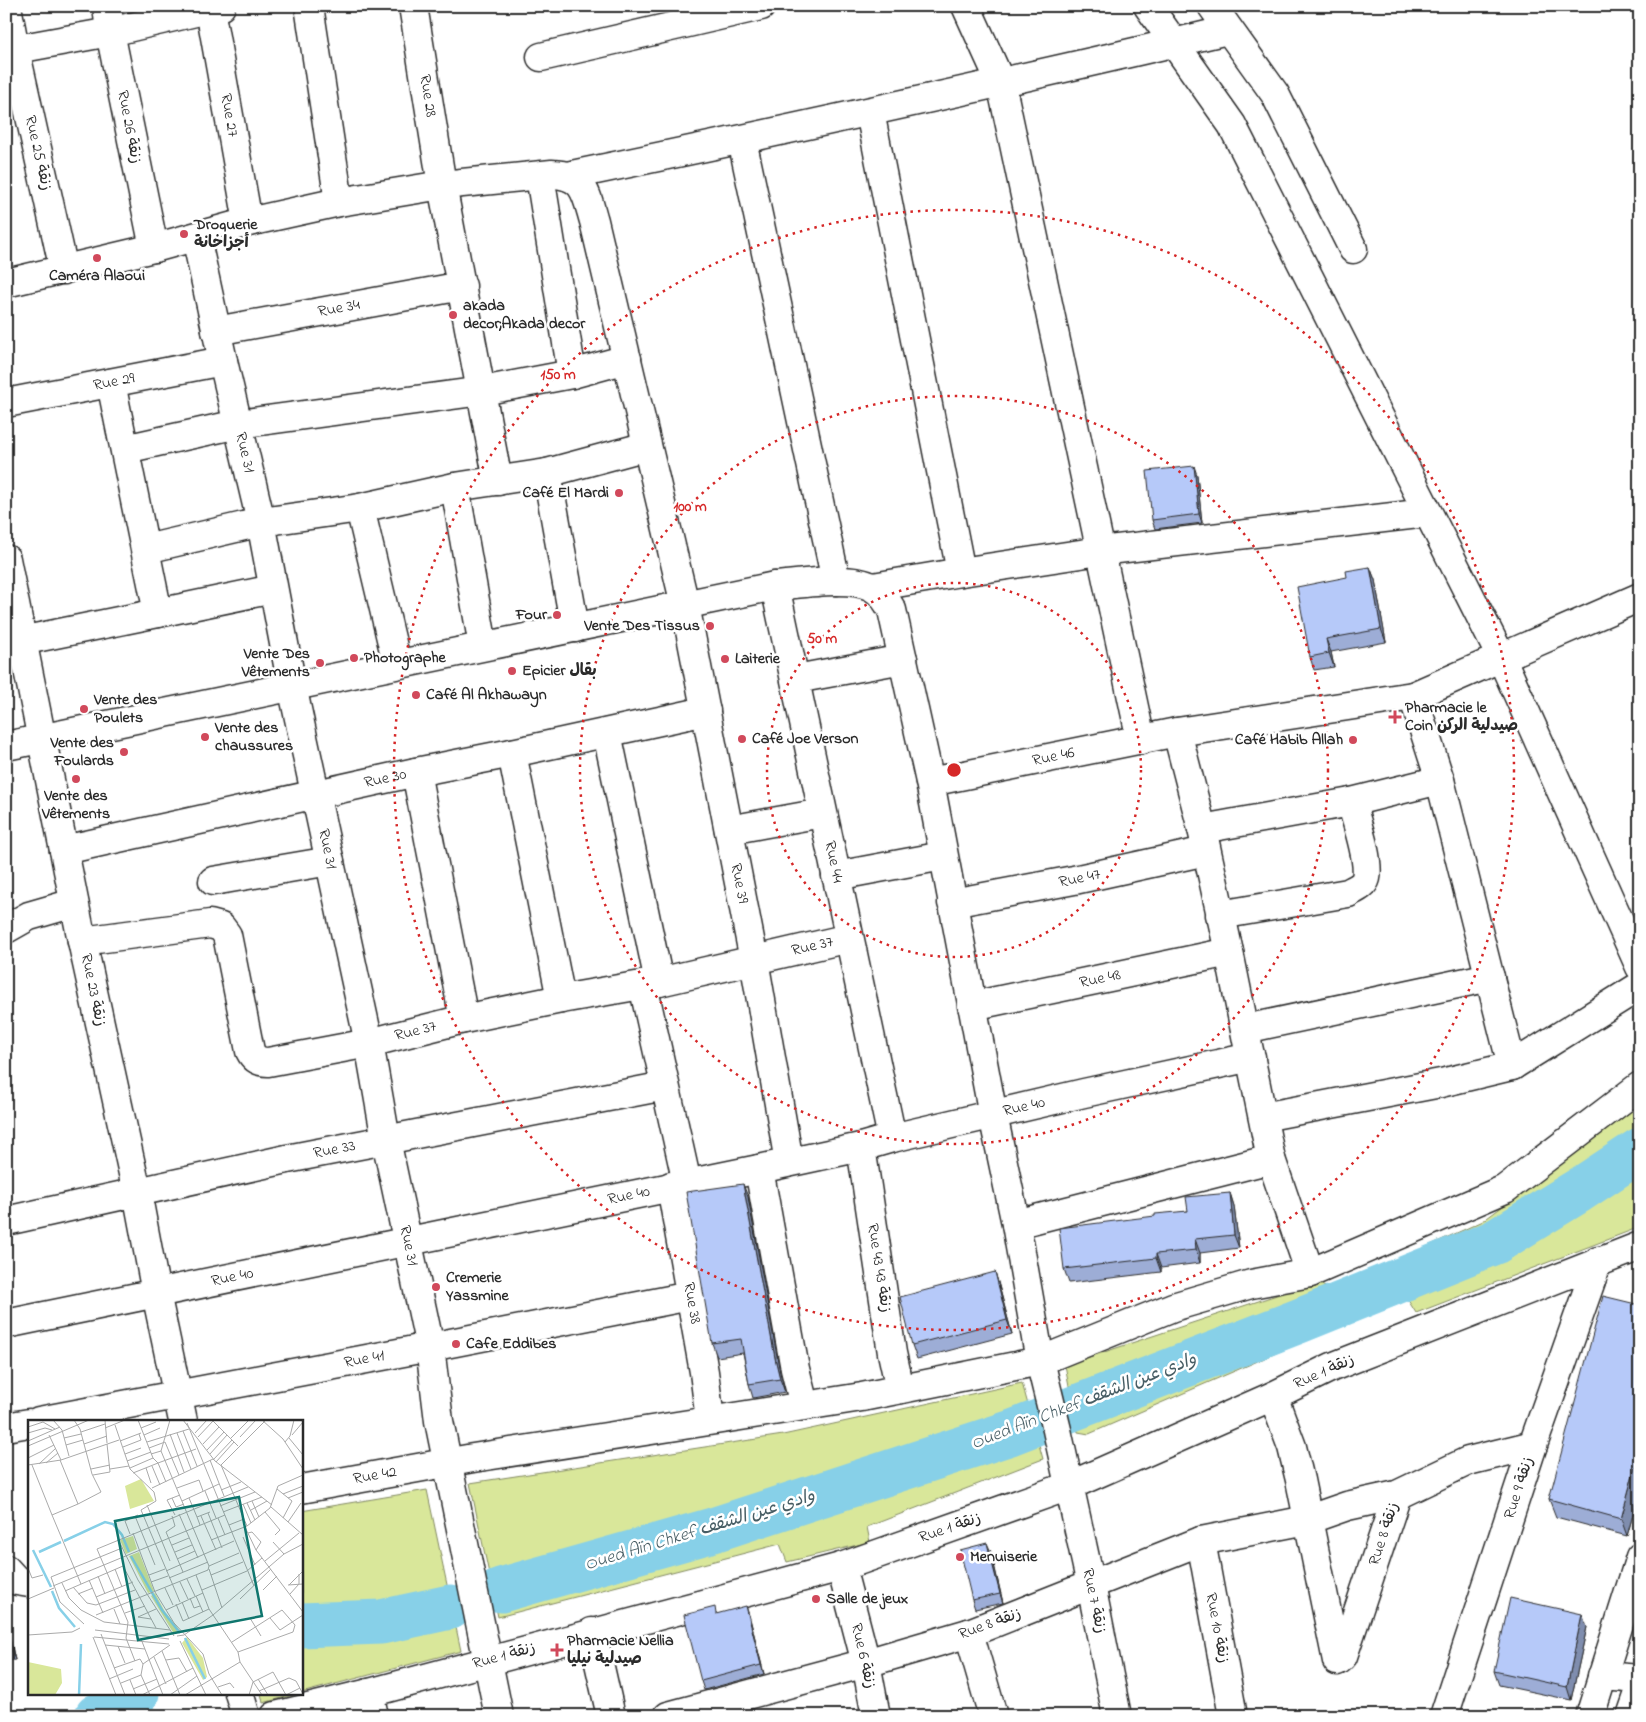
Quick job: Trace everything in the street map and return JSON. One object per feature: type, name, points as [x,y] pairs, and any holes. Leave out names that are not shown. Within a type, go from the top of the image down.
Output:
[{"type":"street","name":"Rue 25 زنقة","points":[[7,6],[11,50],[64,270]]},
{"type":"street","points":[[309,6],[339,202]]},
{"type":"street","name":"Rue 28","points":[[413,6],[442,185],[498,481]]},
{"type":"street","points":[[541,57],[761,6]]},
{"type":"street","points":[[966,6],[1001,83],[1140,740]]},
{"type":"street","points":[[1148,6],[1232,126],[1501,657],[1640,967]]},
{"type":"street","points":[[1212,6],[1274,94],[1353,249]]},
{"type":"street","points":[[11,50],[109,19],[215,8]]},
{"type":"street","name":"Rue 27","points":[[215,8],[248,222]]},
{"type":"street","name":"Rue 26 زنقة","points":[[109,19],[154,248]]},
{"type":"street","points":[[6,282],[64,270],[248,222],[339,202],[442,185],[552,174],[567,176],[870,112],[1228,30]]},
{"type":"street","points":[[870,112],[961,572]]},
{"type":"street","points":[[742,140],[836,582]]},
{"type":"street","points":[[540,176],[572,374]]},
{"type":"street","name":"Rue 39","points":[[567,176],[578,182],[584,191],[594,221],[684,605],[754,960],[789,1162]]},
{"type":"street","name":"Rue 31","points":[[196,237],[261,522],[292,686],[369,1043],[386,1140],[430,1348],[439,1421],[447,1463],[499,1716]]},
{"type":"street","name":"Rue 34","points":[[216,331],[462,286]]},
{"type":"street","points":[[125,449],[238,424],[482,391],[572,374],[627,359]]},
{"type":"street","name":"Rue 29","points":[[6,403],[223,362]]},
{"type":"street","points":[[111,383],[158,613]]},
{"type":"street","points":[[146,549],[261,522],[360,508],[455,487],[547,473],[647,446]]},
{"type":"street","points":[[547,473],[575,628]]},
{"type":"street","points":[[455,487],[483,646]]},
{"type":"street","points":[[360,508],[397,664]]},
{"type":"street","points":[[6,746],[775,586],[859,582],[873,587],[1100,551],[1427,513]]},
{"type":"street","name":"Rue 23 زنقة","points":[[6,559],[14,642],[42,740],[74,903],[137,1192],[183,1420]]},
{"type":"street","name":"Rue 44","points":[[775,586],[892,1138]]},
{"type":"street","name":"Rue 7 زنقة","points":[[873,587],[884,597],[892,610],[930,782],[993,1116],[1016,1224],[1040,1361],[1091,1585],[1117,1716]]},
{"type":"street","points":[[14,642],[273,589]]},
{"type":"street","name":"Rue 46","points":[[930,782],[1178,732],[1413,696],[1640,597]]},
{"type":"street","points":[[796,679],[903,659]]},
{"type":"street","points":[[1413,696],[1440,780],[1512,1066]]},
{"type":"street","name":"Rue 30","points":[[64,850],[416,772],[512,754],[706,711]]},
{"type":"street","name":"Rue 38","points":[[607,732],[651,983],[679,1185],[690,1296],[704,1372],[710,1420]]},
{"type":"street","points":[[1178,732],[1229,952],[1271,1159],[1310,1273]]},
{"type":"street","points":[[512,754],[561,999]]},
{"type":"street","points":[[416,772],[464,1019]]},
{"type":"street","name":"Rue 47","points":[[952,903],[1074,880],[1204,840],[1440,780]]},
{"type":"street","points":[[1220,915],[1348,893],[1360,887],[1366,879],[1365,858],[1351,802]]},
{"type":"street","points":[[729,830],[822,813]]},
{"type":"street","points":[[836,876],[943,856]]},
{"type":"street","points":[[213,880],[330,861]]},
{"type":"street","points":[[6,929],[29,916],[74,903]]},
{"type":"street","name":"Rue 37","points":[[82,941],[210,924],[224,930],[227,935],[250,1051],[258,1060],[268,1062],[369,1043],[464,1019],[651,983],[849,938]]},
{"type":"street","name":"Rue 48","points":[[972,1006],[1229,952]]},
{"type":"street","points":[[1245,1030],[1490,977]]},
{"type":"street","points":[[1263,1117],[1441,1083],[1512,1066],[1640,986]]},
{"type":"street","name":"Rue 40","points":[[6,1324],[759,1169],[861,1147],[1084,1093],[1251,1057]]},
{"type":"street","name":"Rue 33","points":[[6,1221],[222,1173],[664,1086]]},
{"type":"street","name":"Rue 42","points":[[302,1489],[447,1463],[862,1397],[1040,1361],[1173,1307],[1251,1284],[1310,1273],[1505,1190],[1640,1086]]},
{"type":"street","name":"Rue 43 زنقة 43","points":[[861,1147],[892,1353],[900,1388]]},
{"type":"street","points":[[1016,1224],[1271,1159]]},
{"type":"street","points":[[759,1169],[795,1369],[804,1405]]},
{"type":"street","name":"Rue 1 زنقة","points":[[275,1716],[372,1704],[487,1661],[841,1567],[1069,1486],[1272,1396],[1332,1367],[1640,1246]]},
{"type":"street","points":[[1598,1261],[1640,1267]]},
{"type":"street","name":"Rue 9 زنقة","points":[[1444,1716],[1533,1445],[1598,1261]]},
{"type":"street","name":"Rue 41","points":[[44,1420],[430,1348],[690,1296]]},
{"type":"street","points":[[1272,1396],[1292,1448],[1307,1520]]},
{"type":"street","points":[[6,1427],[28,1423]]},
{"type":"street","name":"Rue 8 زنقة","points":[[668,1716],[866,1664],[969,1633],[1201,1540],[1307,1520],[1347,1506],[1397,1495],[1468,1461],[1533,1445]]},
{"type":"street","name":"Rue 8 زنقة","points":[[1307,1520],[1336,1659],[1338,1661],[1343,1656],[1397,1495]]},
{"type":"street","name":"Rue 10 زنقة","points":[[1201,1540],[1233,1716]]},
{"type":"street","points":[[1590,1716],[1640,1558]]},
{"type":"street","name":"Rue 6 زنقة","points":[[841,1567],[866,1664],[876,1716]]},
{"type":"street","points":[[6,1569],[17,1581],[28,1583]]},
{"type":"street","points":[[592,1632],[611,1716]]},
{"type":"street","points":[[969,1633],[992,1716]]},
{"type":"street","points":[[1602,1676],[1640,1679]]},
{"type":"street","points":[[1631,1716],[1640,1690]]},
{"type":"street","points":[[240,1694],[246,1716]]},
{"type":"green space","points":[[1630,1111],[1640,1112],[1640,1227],[1416,1313],[1406,1297],[1089,1434],[1078,1432],[1065,1365],[1316,1282],[1331,1290],[1483,1221]]},
{"type":"green space","points":[[1022,1383],[1043,1459],[867,1527],[870,1542],[787,1562],[780,1544],[498,1617],[470,1483],[783,1435]]},
{"type":"green space","points":[[427,1490],[461,1651],[302,1693],[302,1511]]},
{"type":"green space","points":[[261,1694],[297,1694],[263,1703]]},
{"type":"building","points":[[1194,466],[1199,514],[1152,520],[1147,471]]},
{"type":"building","points":[[1370,567],[1381,629],[1326,639],[1329,653],[1310,657],[1297,587],[1347,577],[1346,571]]},
{"type":"building","points":[[743,1184],[780,1379],[749,1384],[741,1339],[712,1343],[686,1192]]},
{"type":"building","points":[[1230,1193],[1234,1235],[1195,1239],[1196,1250],[1156,1254],[1156,1258],[1064,1269],[1059,1228],[1188,1211],[1186,1197]]},
{"type":"building","points":[[995,1272],[1007,1320],[912,1345],[900,1297]]},
{"type":"building","points":[[1603,1296],[1640,1305],[1640,1448],[1621,1519],[1549,1499]]},
{"type":"building","points":[[987,1543],[1000,1594],[972,1600],[960,1550]]},
{"type":"building","points":[[1510,1598],[1582,1614],[1567,1687],[1494,1671]]},
{"type":"building","points":[[746,1606],[761,1665],[701,1681],[684,1615],[715,1607],[716,1614]]},
{"type":"waterway","name":"Oued Aïn Chkef وادي عين الشقف","points":[[501,1590],[713,1530],[1010,1433],[1299,1321],[1495,1242],[1640,1150]]},
{"type":"waterway","name":"Oued Aïn Chkef وادي عين الشقف","points":[[302,1625],[381,1622],[450,1607]]},
{"type":"waterway","name":"Oued Aïn Chkef وادي عين الشقف","points":[[97,1716],[135,1694]]},
{"type":"place","name":"Droguerie أجزاخانة","points":[[184,234]]},
{"type":"place","name":"Caméra Alaoui","points":[[97,258]]},
{"type":"place","name":"akada decor;Akada decor","points":[[453,315]]},
{"type":"place","name":"Café El Mardi","points":[[619,493]]},
{"type":"place","name":"Four","points":[[557,615]]},
{"type":"place","name":"Vente Des Tissus","points":[[710,626]]},
{"type":"place","name":"Photographe","points":[[354,658]]},
{"type":"place","name":"Laiterie","points":[[725,659]]},
{"type":"place","name":"Vente Des Vêtements","points":[[320,663]]},
{"type":"place","name":"Epicier بقال","points":[[512,671]]},
{"type":"place","name":"Café Al Akhawayn","points":[[416,695]]},
{"type":"place","name":"Vente des Poulets","points":[[84,709]]},
{"type":"place","name":"Pharmacie le Coin صيدلية الركن","points":[[1395,717]]},
{"type":"place","name":"Vente des chaussures","points":[[205,737]]},
{"type":"place","name":"Café Joe Verson","points":[[742,739]]},
{"type":"place","name":"Café Habib Allah","points":[[1353,740]]},
{"type":"place","name":"Vente des Foulards","points":[[124,752]]},
{"type":"place","name":"Vente des Vêtements","points":[[76,779]]},
{"type":"place","name":"Cremerie Yassmine","points":[[436,1287]]},
{"type":"place","name":"Cafe Eddibes","points":[[456,1344]]},
{"type":"place","name":"Menuiserie","points":[[960,1557]]},
{"type":"place","name":"Salle de jeux","points":[[816,1599]]},
{"type":"place","name":"Pharmacie Nellia صيدلية نيليا","points":[[557,1650]]}]
